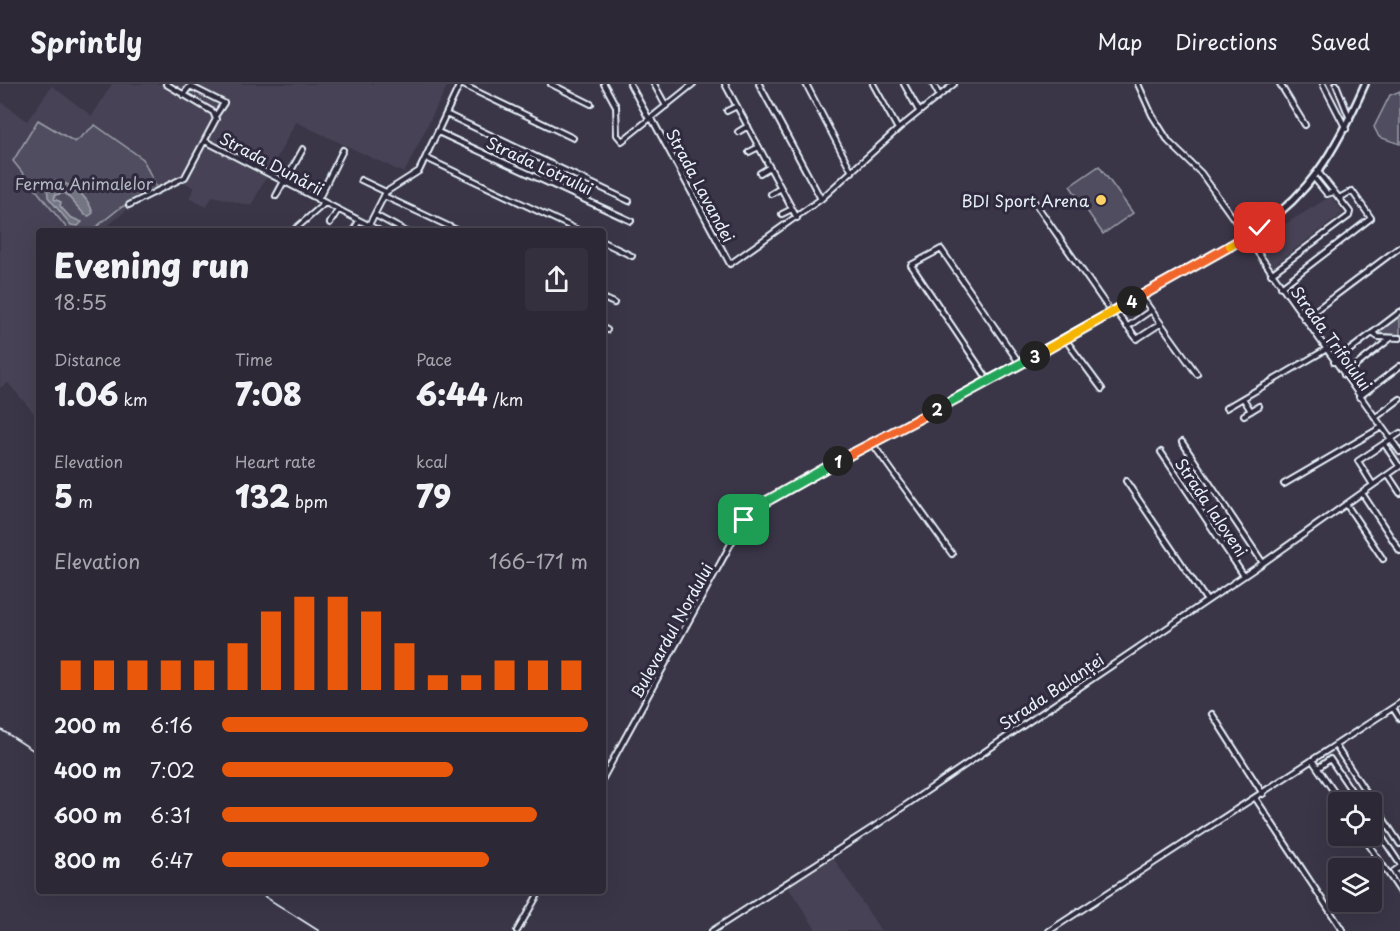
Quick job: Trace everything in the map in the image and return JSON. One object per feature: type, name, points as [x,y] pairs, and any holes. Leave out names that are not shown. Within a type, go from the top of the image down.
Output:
[{"type":"street","points":[[165,84],[216,115]]},
{"type":"street","points":[[369,225],[385,194],[416,175],[460,84],[573,138]]},
{"type":"street","points":[[551,84],[591,104]]},
{"type":"street","points":[[603,84],[616,106],[616,135],[620,141],[690,85]]},
{"type":"street","name":"Strada Lavandei","points":[[630,84],[730,264],[797,218]]},
{"type":"street","points":[[654,84],[666,106]]},
{"type":"street","points":[[725,84],[797,218],[919,111],[954,84]]},
{"type":"street","points":[[759,84],[821,199]]},
{"type":"street","points":[[806,84],[852,172]]},
{"type":"street","points":[[873,84],[898,129]]},
{"type":"street","points":[[904,84],[919,111]]},
{"type":"street","points":[[933,84],[939,95]]},
{"type":"street","name":"Strada Trifoiului","points":[[1138,84],[1152,115],[1168,142],[1190,162],[1400,452]]},
{"type":"street","points":[[1280,84],[1305,125]]},
{"type":"street","points":[[1323,84],[1346,129]]},
{"type":"street","points":[[1336,84],[1350,120]]},
{"type":"street","points":[[1245,237],[1270,221],[1319,173],[1346,129],[1365,84]]},
{"type":"street","points":[[129,205],[185,177],[216,115],[224,105],[223,102],[190,86],[183,95]]},
{"type":"street","points":[[727,111],[737,106]]},
{"type":"street","points":[[446,114],[629,201]]},
{"type":"street","points":[[738,132],[748,126]]},
{"type":"street","name":"Strada Lotrului","points":[[438,132],[631,221]]},
{"type":"street","name":"Strada Dunării","points":[[205,141],[325,203],[296,228]]},
{"type":"street","points":[[749,152],[759,147]]},
{"type":"street","points":[[276,196],[303,149]]},
{"type":"street","points":[[318,200],[343,150]]},
{"type":"street","points":[[426,158],[574,228]]},
{"type":"street","points":[[760,173],[770,167]]},
{"type":"street","points":[[1271,274],[1350,215],[1319,173]]},
{"type":"street","points":[[1314,178],[1326,194],[1334,192]]},
{"type":"street","points":[[361,180],[453,228]]},
{"type":"street","points":[[771,194],[781,188]]},
{"type":"street","points":[[1281,287],[1371,218],[1351,190],[1339,198]]},
{"type":"street","points":[[1033,200],[1113,311],[1137,339],[1160,324]]},
{"type":"street","points":[[325,203],[374,228]]},
{"type":"street","points":[[782,214],[792,208]]},
{"type":"street","points":[[330,223],[338,210]]},
{"type":"street","points":[[375,215],[399,228]]},
{"type":"street","points":[[355,228],[359,221]]},
{"type":"street","name":"Bulevardul Nordului","points":[[606,773],[746,517],[776,495],[1020,364],[1245,237]]},
{"type":"street","points":[[606,243],[632,256]]},
{"type":"street","points":[[1304,319],[1400,247]]},
{"type":"street","points":[[989,381],[910,268],[940,249],[1020,364]]},
{"type":"street","points":[[1141,296],[1197,374]]},
{"type":"street","points":[[606,299],[614,303]]},
{"type":"street","points":[[1127,327],[1149,312],[1143,309]]},
{"type":"street","points":[[1334,362],[1400,312]]},
{"type":"street","points":[[1372,333],[1378,337],[1400,338]]},
{"type":"street","points":[[1344,375],[1391,338]]},
{"type":"street","points":[[1065,339],[1102,389]]},
{"type":"street","points":[[1226,408],[1325,350]]},
{"type":"street","points":[[1359,397],[1400,366]]},
{"type":"street","points":[[1244,398],[1251,411]]},
{"type":"street","points":[[1375,418],[1400,399]]},
{"type":"street","points":[[1244,415],[1259,406]]},
{"type":"street","points":[[1284,484],[1382,427]]},
{"type":"street","points":[[1373,485],[1358,461],[1400,433]]},
{"type":"street","points":[[1182,442],[1263,563]]},
{"type":"street","points":[[872,443],[952,554]]},
{"type":"street","points":[[1385,445],[1399,466]]},
{"type":"street","name":"Strada Ialoveni","points":[[1161,452],[1244,576]]},
{"type":"street","name":"Strada Balanței","points":[[712,931],[875,826],[1263,563],[1399,466]]},
{"type":"street","points":[[1388,475],[1400,494]]},
{"type":"street","points":[[1126,481],[1207,601]]},
{"type":"street","points":[[1362,493],[1400,551]]},
{"type":"street","points":[[1346,504],[1383,559]]},
{"type":"street","points":[[1048,931],[1256,799],[1400,703]]},
{"type":"street","points":[[1393,708],[1400,719]]},
{"type":"street","points":[[1212,714],[1263,794]]},
{"type":"street","points":[[1335,745],[1400,844]]},
{"type":"street","points":[[1318,768],[1330,759],[1352,792]]},
{"type":"street","points":[[1312,760],[1334,792]]},
{"type":"street","points":[[1256,799],[1343,931]]},
{"type":"street","points":[[1382,838],[1400,865],[1394,871],[1400,881]]},
{"type":"street","points":[[1370,846],[1400,889]]},
{"type":"street","points":[[517,931],[538,894]]},
{"type":"shaded area","points":[[112,84],[448,84],[404,173],[296,122],[251,206],[213,196],[206,207],[189,198],[194,188],[184,182],[130,207],[106,228],[36,228],[36,416],[8,383],[0,388],[0,101],[27,121],[52,86],[92,116]]},
{"type":"shaded area","points":[[1331,196],[1343,213],[1270,268],[1253,244]]},
{"type":"shaded area","points":[[832,856],[881,931],[817,931],[786,884]]},
{"type":"green space","points":[[1400,91],[1400,144],[1379,137],[1374,127],[1390,95]]},
{"type":"green space","name":"Ferma Animalelor","points":[[38,120],[75,142],[95,125],[143,159],[157,189],[120,208],[95,228],[67,228],[13,161]]},
{"type":"green space","name":"BDI Sport Arena","points":[[1099,166],[1133,213],[1103,234],[1070,186]]},
{"type":"green space","points":[[1400,314],[1400,335],[1381,334],[1380,329]]},
{"type":"water","points":[[52,181],[72,187],[83,195],[93,213],[89,216],[85,215],[65,193],[55,195],[54,199],[61,202],[60,206],[70,217],[82,222],[78,226],[71,225],[48,197],[47,185]]},
{"type":"railway","points":[[0,729],[36,752]]},
{"type":"railway","points":[[261,894],[319,931]]},
{"type":"place","name":"BDI Sport Arena","points":[[1101,200]]},
{"type":"route","points":[[744,520],[754,509],[776,495],[989,381],[1260,228]]}]
